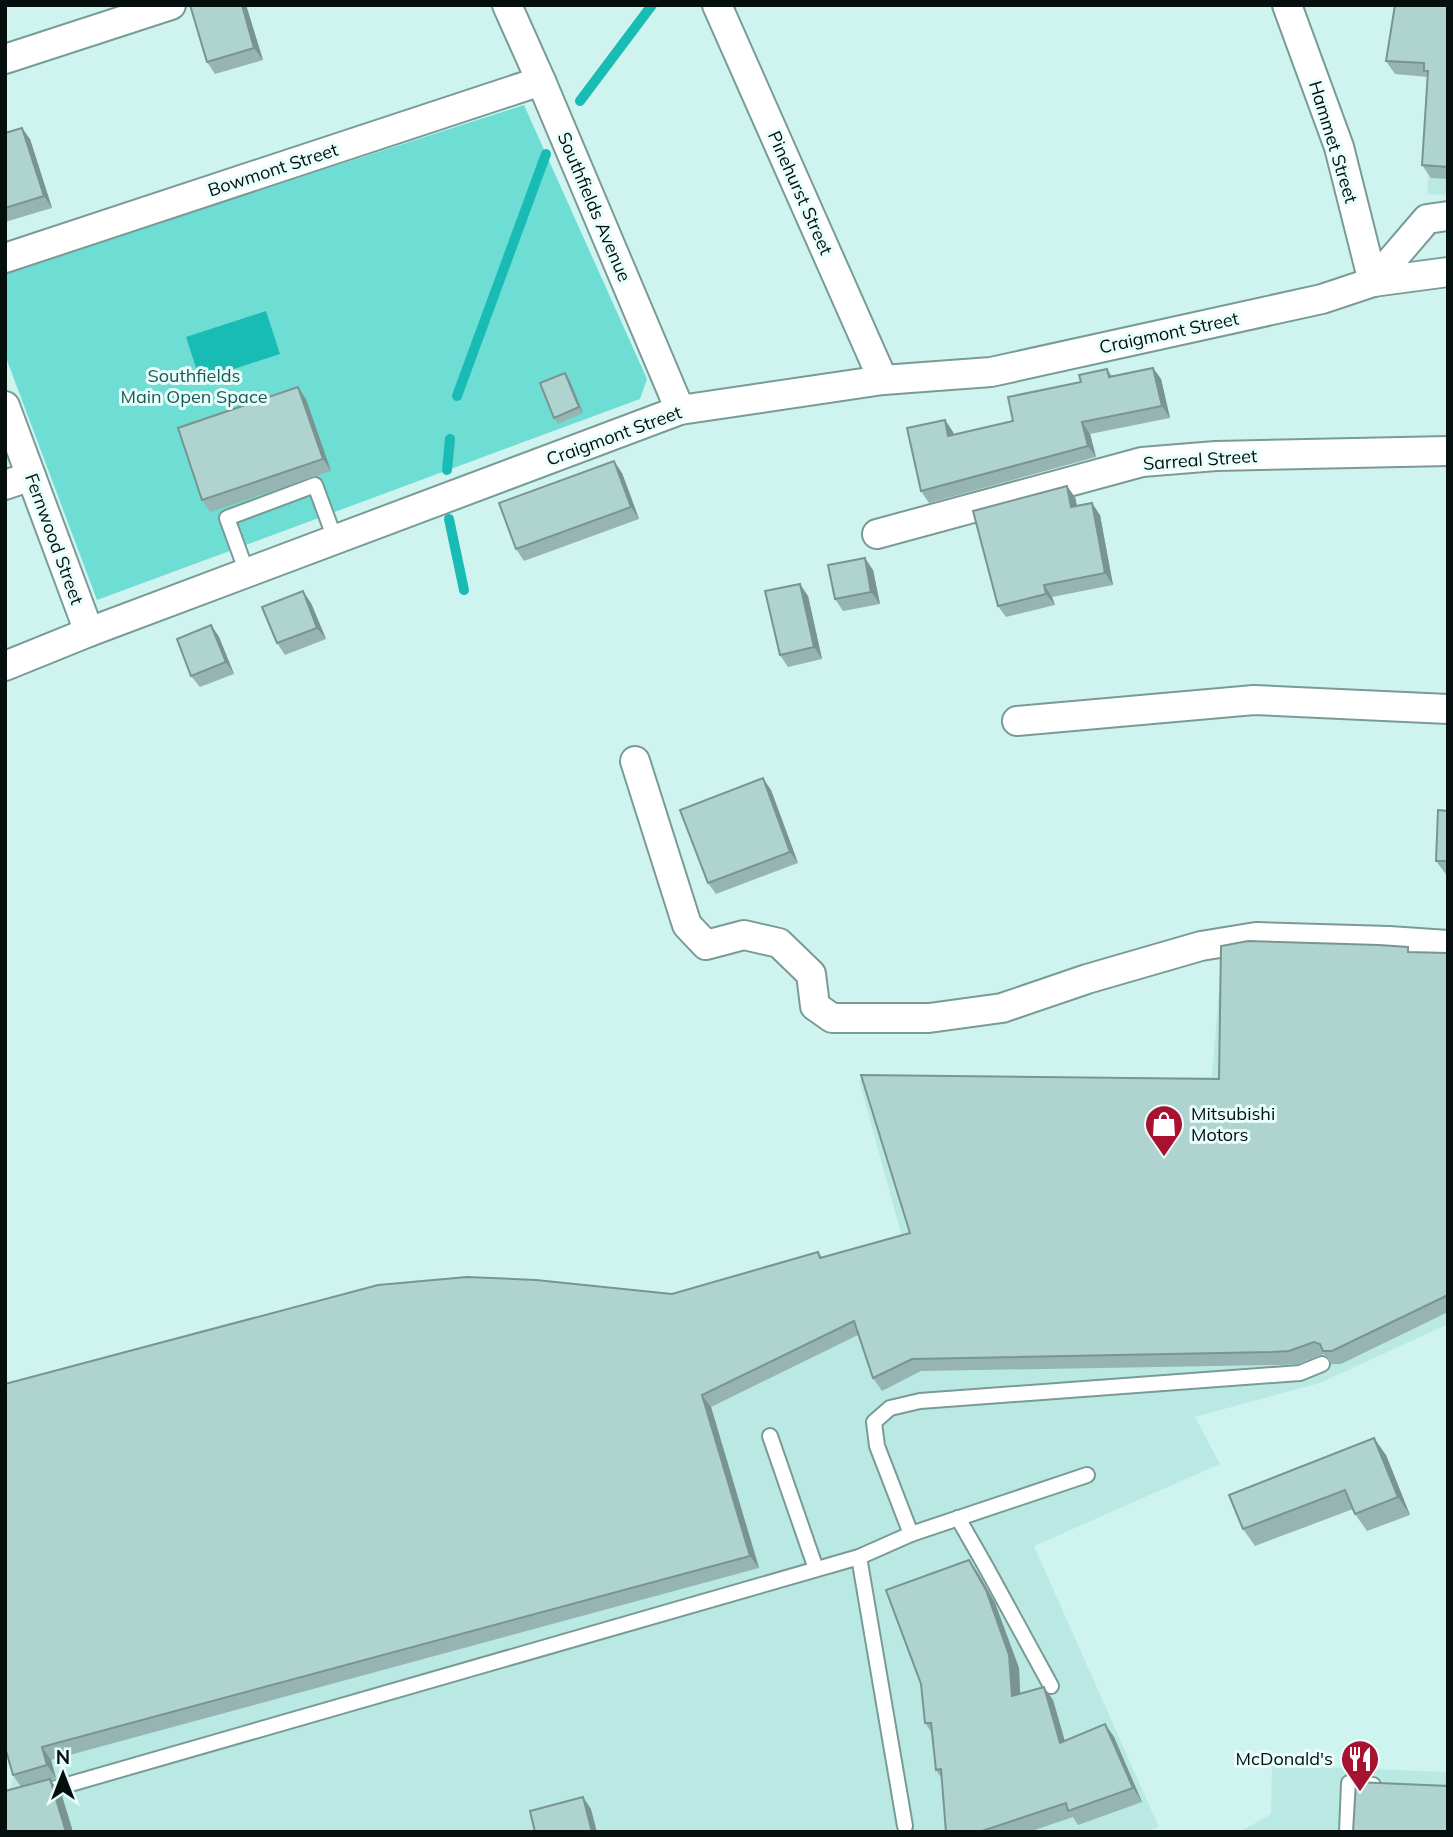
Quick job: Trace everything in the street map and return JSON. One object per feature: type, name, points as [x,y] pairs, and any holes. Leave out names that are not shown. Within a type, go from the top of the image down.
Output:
[{"type":"street","points":[[5,59],[172,5]]},
{"type":"street","name":"Southfields Avenue","points":[[507,5],[680,410]]},
{"type":"street","name":"Pinehurst Street","points":[[717,5],[883,380]]},
{"type":"street","name":"Hammet Street","points":[[1294,13],[1339,147],[1373,282]]},
{"type":"street","name":"Bowmont Street","points":[[5,258],[541,81]]},
{"type":"street","points":[[1373,282],[1427,219],[1448,216]]},
{"type":"street","name":"Craigmont Street","points":[[5,666],[680,410],[883,380],[991,372],[1322,299],[1373,282],[1448,272]]},
{"type":"street","name":"Fernwood Street","points":[[5,406],[18,481],[89,632]]},
{"type":"street","name":"Sarreal Street","points":[[877,534],[1142,463],[1216,456],[1448,451]]},
{"type":"street","points":[[1017,721],[1254,700],[1448,709]]},
{"type":"street","points":[[635,761],[687,925],[706,945],[744,936],[779,943],[811,974],[815,1006],[832,1018],[929,1018],[1002,1008],[1087,979],[1201,946],[1256,937],[1448,945]]},
{"type":"lane","points":[[247,572],[227,518],[315,485],[335,539]]},
{"type":"lane","points":[[911,1534],[877,1446],[874,1422],[890,1408],[920,1401],[1300,1373],[1322,1364]]},
{"type":"lane","points":[[770,1436],[816,1569]]},
{"type":"lane","points":[[21,1798],[859,1557],[911,1534],[1087,1475]]},
{"type":"lane","points":[[958,1518],[1051,1686]]},
{"type":"lane","points":[[859,1557],[905,1826]]},
{"type":"lane","points":[[1347,1832],[1349,1783],[1386,1785]]},
{"type":"shaded area","points":[[1432,87],[1448,88],[1448,195],[1427,194]]},
{"type":"shaded area","points":[[266,311],[280,354],[200,380],[186,337]]},
{"type":"shaded area","points":[[1222,951],[1448,951],[1448,1324],[1320,1383],[1195,1417],[1220,1464],[1034,1546],[1159,1827],[1145,1832],[11,1832],[5,1799],[17,1769],[5,1727],[681,1307],[902,1237],[859,1080],[1212,1077]]},
{"type":"shaded area","name":"McDonald's","points":[[1272,1765],[1448,1772],[1448,1832],[1239,1832],[1271,1814]]},
{"type":"green space","name":"Southfields Main Open Space","points":[[524,105],[647,379],[640,399],[97,600],[5,355],[5,272]]},
{"type":"building","points":[[190,5],[242,5],[254,48],[207,62]]},
{"type":"building","points":[[1395,5],[1448,5],[1448,167],[1422,165],[1428,71],[1424,71],[1424,63],[1386,61]]},
{"type":"building","points":[[22,128],[44,196],[5,208],[5,133]]},
{"type":"building","points":[[1153,368],[1162,406],[1082,422],[1088,446],[921,491],[907,428],[945,420],[948,436],[1013,421],[1008,397],[1081,382],[1079,375],[1107,369],[1109,377]]},
{"type":"building","points":[[565,373],[579,407],[554,418],[540,383]]},
{"type":"building","points":[[298,387],[323,459],[202,500],[178,428]]},
{"type":"building","points":[[614,461],[631,507],[516,549],[499,503]]},
{"type":"building","points":[[1067,486],[1071,507],[1092,503],[1105,573],[1044,585],[1046,594],[998,606],[973,511]]},
{"type":"building","points":[[865,558],[871,592],[835,599],[828,565]]},
{"type":"building","points":[[800,584],[814,647],[780,655],[765,591]]},
{"type":"building","points":[[303,591],[317,628],[277,643],[262,607]]},
{"type":"building","points":[[211,625],[226,662],[191,676],[177,639]]},
{"type":"building","points":[[763,778],[790,852],[708,883],[680,810]]},
{"type":"building","points":[[1438,810],[1448,811],[1448,861],[1436,861]]},
{"type":"building","points":[[1248,941],[1379,945],[1408,947],[1408,952],[1448,953],[1448,1295],[1332,1351],[1323,1351],[1320,1344],[1314,1342],[1289,1351],[1271,1352],[912,1359],[873,1378],[854,1321],[702,1395],[750,1556],[42,1747],[47,1765],[13,1775],[5,1747],[5,1384],[378,1285],[467,1277],[536,1280],[672,1294],[818,1252],[820,1258],[910,1233],[861,1075],[1219,1079],[1221,946]]},
{"type":"building","points":[[1374,1438],[1398,1497],[1355,1514],[1345,1490],[1243,1529],[1229,1495]]},
{"type":"building","points":[[969,1560],[986,1590],[1009,1655],[1012,1696],[1044,1687],[1060,1743],[1105,1724],[1133,1788],[1068,1811],[1066,1803],[979,1832],[946,1832],[941,1769],[936,1770],[931,1723],[925,1723],[921,1684],[886,1590]]},
{"type":"building","points":[[50,1779],[66,1832],[7,1832],[5,1791]]},
{"type":"building","points":[[1356,1782],[1448,1786],[1448,1832],[1353,1832]]},
{"type":"building","points":[[583,1797],[592,1832],[535,1832],[530,1811]]},
{"type":"waterway","points":[[580,101],[652,5]]},
{"type":"waterway","points":[[457,396],[546,154]]},
{"type":"waterway","points":[[447,470],[450,439]]},
{"type":"waterway","points":[[449,519],[464,590]]},
{"type":"place","name":"Mitsubishi Motors","points":[[1164,1158]]},
{"type":"place","name":"McDonald's","points":[[1360,1793]]}]
